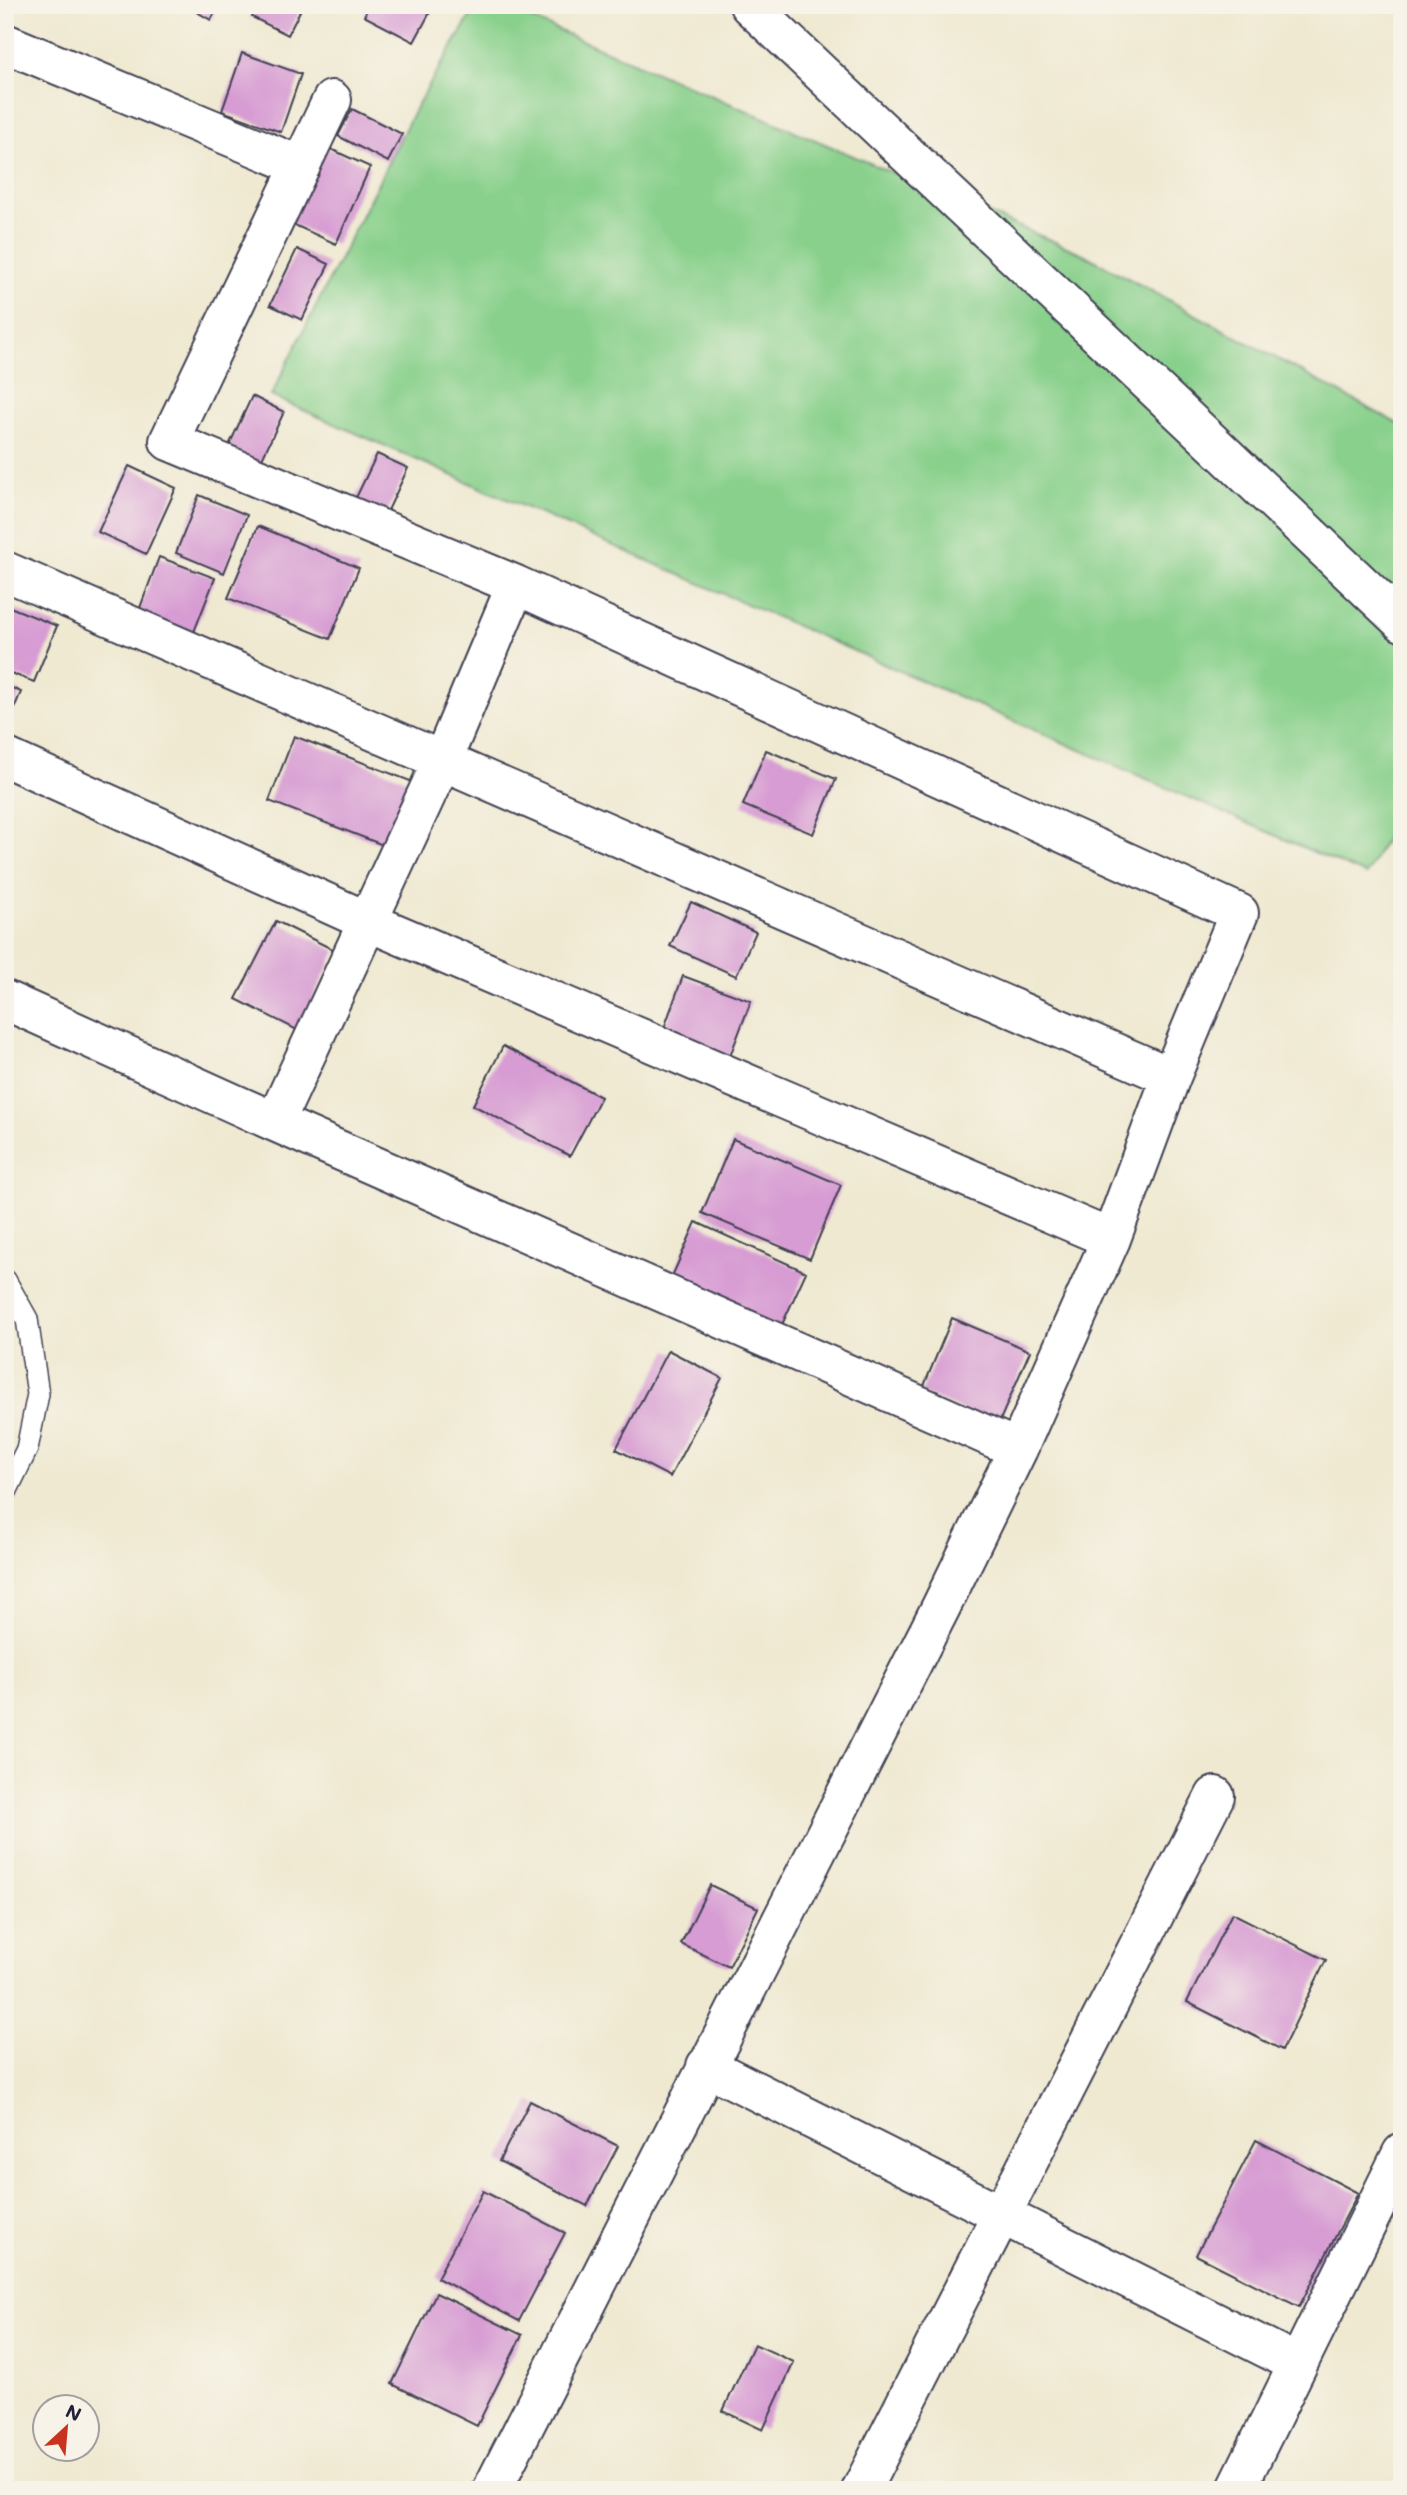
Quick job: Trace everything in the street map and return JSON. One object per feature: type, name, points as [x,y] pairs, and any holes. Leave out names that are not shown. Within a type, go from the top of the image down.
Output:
[{"type":"street","points":[[749,5],[1402,622]]},
{"type":"street","points":[[5,43],[301,166]]},
{"type":"street","points":[[332,100],[169,442],[516,584],[1239,913],[1171,1077],[1111,1239],[1018,1449],[941,1607],[492,2490]]},
{"type":"street","points":[[5,571],[1171,1077]]},
{"type":"street","points":[[275,1122],[442,761],[516,584]]},
{"type":"street","points":[[5,757],[369,922],[1111,1239]]},
{"type":"street","points":[[5,1000],[275,1122],[1018,1449]]},
{"type":"street","points":[[861,2490],[1215,1796]]},
{"type":"street","points":[[706,2066],[1298,2364]]},
{"type":"street","points":[[1236,2490],[1402,2153]]},
{"type":"lane","points":[[5,1280],[27,1319],[38,1394],[27,1449],[5,1494]]},
{"type":"green space","points":[[477,5],[499,5],[1083,254],[1402,426],[1402,808],[1366,875],[271,396],[415,109]]},
{"type":"building","points":[[185,5],[219,5],[211,20]]},
{"type":"building","points":[[258,5],[303,5],[288,35],[252,17]]},
{"type":"building","points":[[369,5],[434,5],[414,42],[364,16]]},
{"type":"building","points":[[242,53],[301,74],[281,132],[222,111]]},
{"type":"building","points":[[352,109],[402,134],[388,162],[338,136]]},
{"type":"building","points":[[324,146],[370,167],[336,244],[290,223]]},
{"type":"building","points":[[297,249],[329,264],[302,320],[270,305]]},
{"type":"building","points":[[252,396],[284,412],[258,467],[226,452]]},
{"type":"building","points":[[377,454],[408,468],[383,521],[352,506]]},
{"type":"building","points":[[129,466],[176,488],[146,554],[98,532]]},
{"type":"building","points":[[199,495],[247,515],[224,573],[176,553]]},
{"type":"building","points":[[258,526],[359,568],[330,639],[228,598]]},
{"type":"building","points":[[159,557],[215,578],[192,637],[137,616]]},
{"type":"building","points":[[5,605],[57,626],[34,682],[5,671]]},
{"type":"building","points":[[5,685],[21,692],[5,730]]},
{"type":"building","points":[[294,736],[413,782],[388,847],[269,801]]},
{"type":"building","points":[[766,750],[836,779],[813,834],[743,805]]},
{"type":"building","points":[[691,902],[756,932],[736,976],[670,946]]},
{"type":"building","points":[[276,921],[336,951],[297,1030],[236,999]]},
{"type":"building","points":[[683,976],[751,1001],[730,1056],[663,1031]]},
{"type":"building","points":[[503,1046],[601,1097],[570,1156],[473,1105]]},
{"type":"building","points":[[733,1139],[841,1185],[810,1259],[702,1213]]},
{"type":"building","points":[[696,1222],[806,1272],[775,1340],[666,1290]]},
{"type":"building","points":[[952,1318],[1030,1351],[998,1425],[921,1393]]},
{"type":"building","points":[[668,1350],[722,1378],[670,1477],[616,1449]]},
{"type":"building","points":[[710,1885],[758,1908],[729,1967],[681,1944]]},
{"type":"building","points":[[1232,1913],[1326,1960],[1282,2050],[1187,2002]]},
{"type":"building","points":[[530,2101],[618,2146],[587,2206],[499,2161]]},
{"type":"building","points":[[1256,2140],[1358,2193],[1299,2307],[1196,2255]]},
{"type":"building","points":[[483,2191],[565,2233],[519,2321],[437,2278]]},
{"type":"building","points":[[436,2293],[522,2335],[477,2426],[392,2384]]},
{"type":"building","points":[[754,2344],[794,2362],[763,2430],[723,2411]]}]
